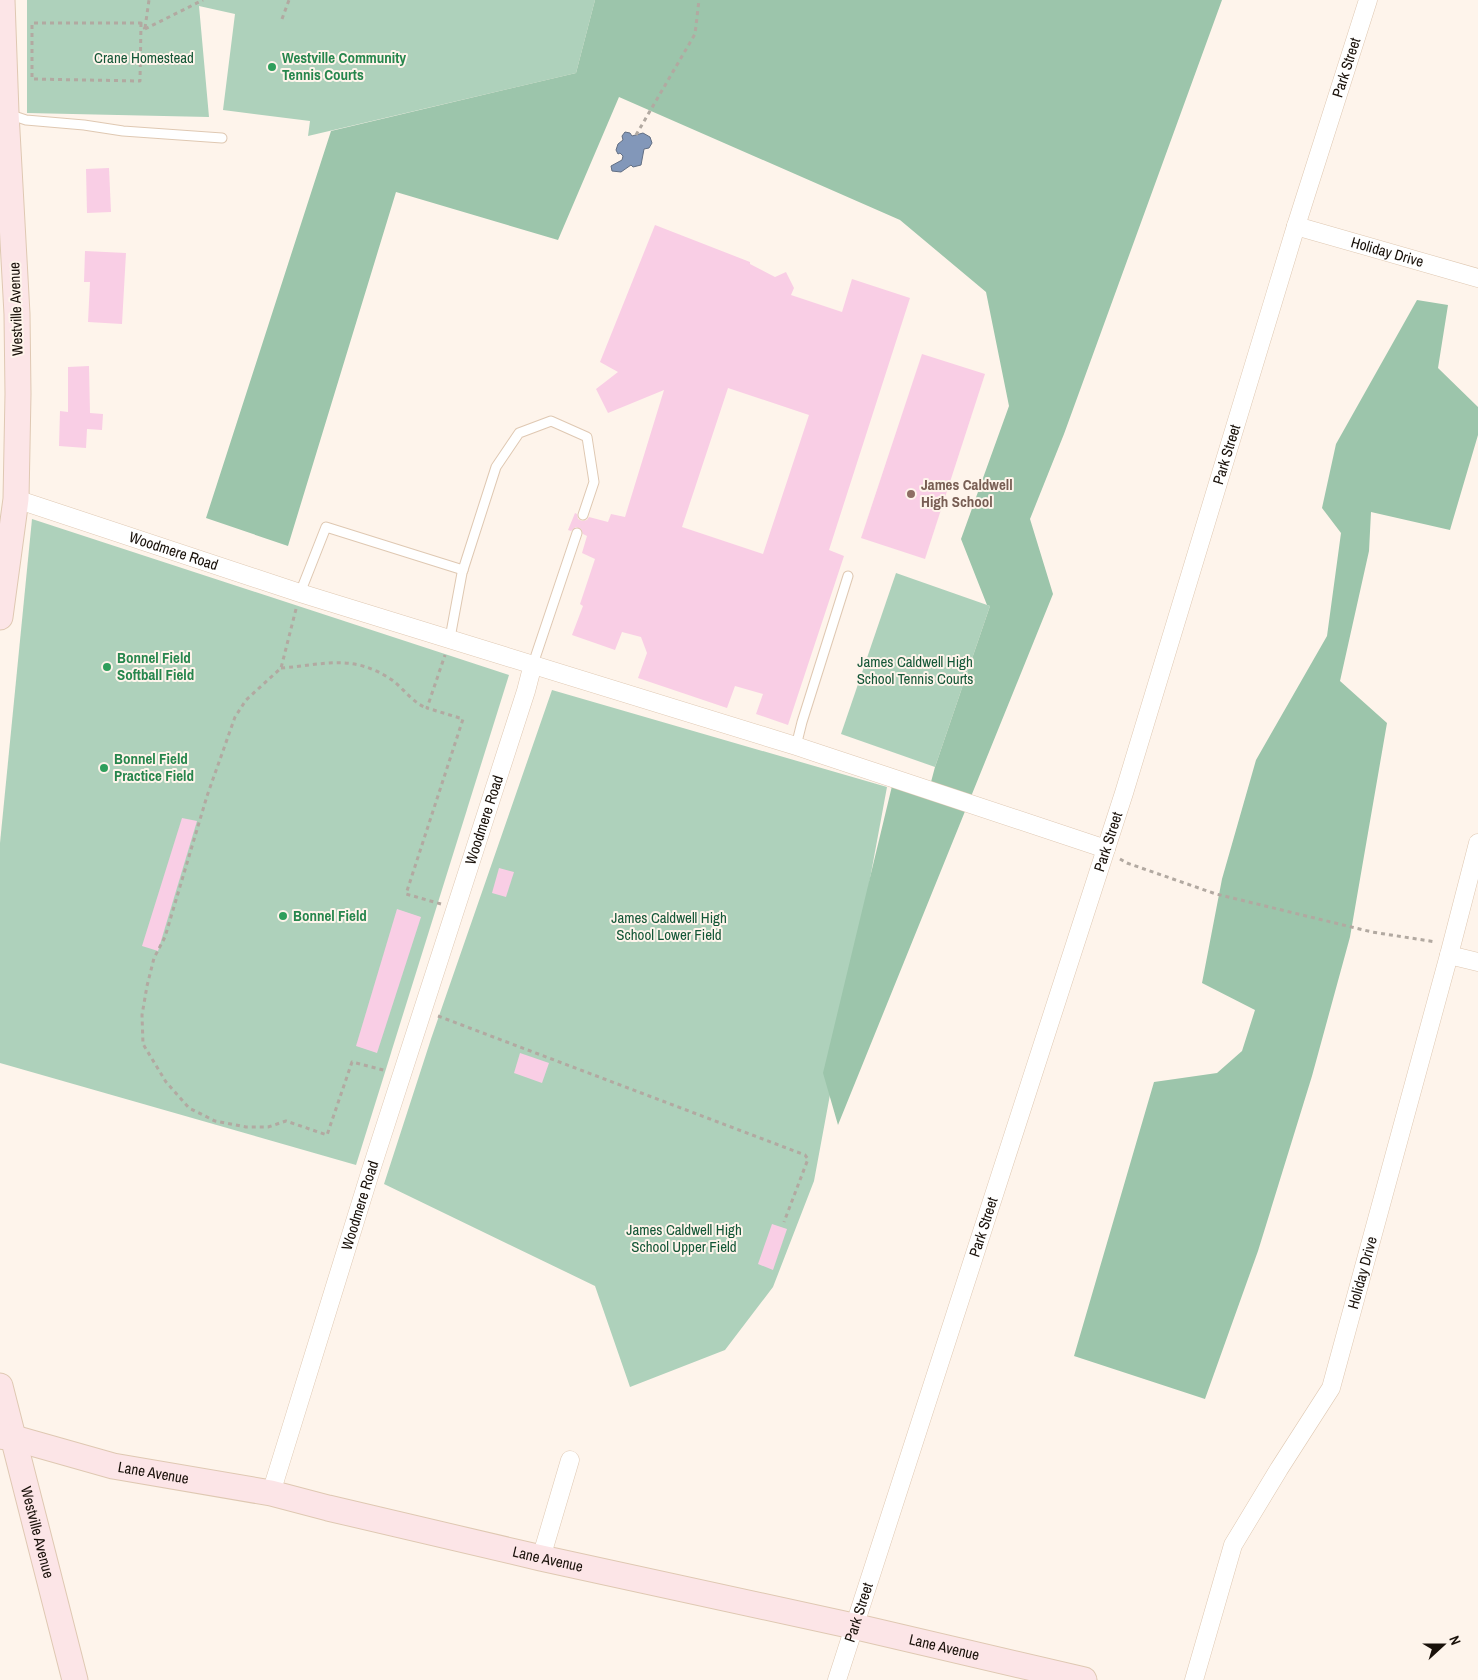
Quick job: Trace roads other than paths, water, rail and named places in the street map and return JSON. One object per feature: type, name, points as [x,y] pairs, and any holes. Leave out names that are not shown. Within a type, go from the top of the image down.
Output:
[{"type":"street","name":"Westville Avenue","points":[[0,617],[4,556],[16,499],[18,394],[17,314],[3,113],[2,0]]},
{"type":"street","name":"Park Street","points":[[837,1680],[1106,849],[1296,226],[1368,0]]},
{"type":"street","name":"Holiday Drive","points":[[1296,226],[1478,278]]},
{"type":"street","name":"Woodmere Road","points":[[16,499],[300,592],[533,664],[457,909],[370,1173],[271,1493]]},
{"type":"street","points":[[533,664],[796,746],[1106,849]]},
{"type":"street","name":"Holiday Drive","points":[[1194,1680],[1233,1545],[1331,1388],[1478,843]]},
{"type":"street","points":[[1449,955],[1478,962]]},
{"type":"street","name":"Westville Avenue","points":[[0,1386],[7,1437],[75,1680]]},
{"type":"street","name":"Lane Avenue","points":[[7,1437],[114,1466],[271,1493],[540,1558],[853,1626],[1084,1680]]},
{"type":"street","points":[[540,1558],[570,1460]]},
{"type":"lane","points":[[3,113],[26,120],[84,125],[123,131],[222,138]]},
{"type":"lane","points":[[450,638],[462,570],[496,467],[518,433],[550,421],[587,437],[594,482],[583,516]]},
{"type":"lane","points":[[300,592],[326,527],[462,570]]},
{"type":"lane","points":[[533,664],[577,533]]},
{"type":"lane","points":[[796,746],[848,576]]},
{"type":"water","points":[[625,132],[630,133],[632,136],[643,133],[650,137],[652,143],[649,148],[644,149],[641,165],[633,167],[631,165],[621,172],[612,171],[611,166],[622,160],[623,156],[620,153],[618,154],[616,150],[618,144],[623,140],[622,136]]},
{"type":"place","name":"Westville Community Tennis Courts","points":[[272,67]]},
{"type":"place","name":"James Caldwell High School","points":[[911,494]]},
{"type":"place","name":"Bonnel Field Softball Field","points":[[107,667]]},
{"type":"place","name":"Bonnel Field Practice Field","points":[[104,768]]},
{"type":"place","name":"Bonnel Field","points":[[283,916]]},
{"type":"park label","name":"Crane Homestead","points":[[144,58]]},
{"type":"park label","name":"James Caldwell High School Tennis Courts","points":[[915,670]]},
{"type":"park label","name":"James Caldwell High School Lower Field","points":[[669,926]]},
{"type":"park label","name":"James Caldwell High School Upper Field","points":[[684,1238]]}]
